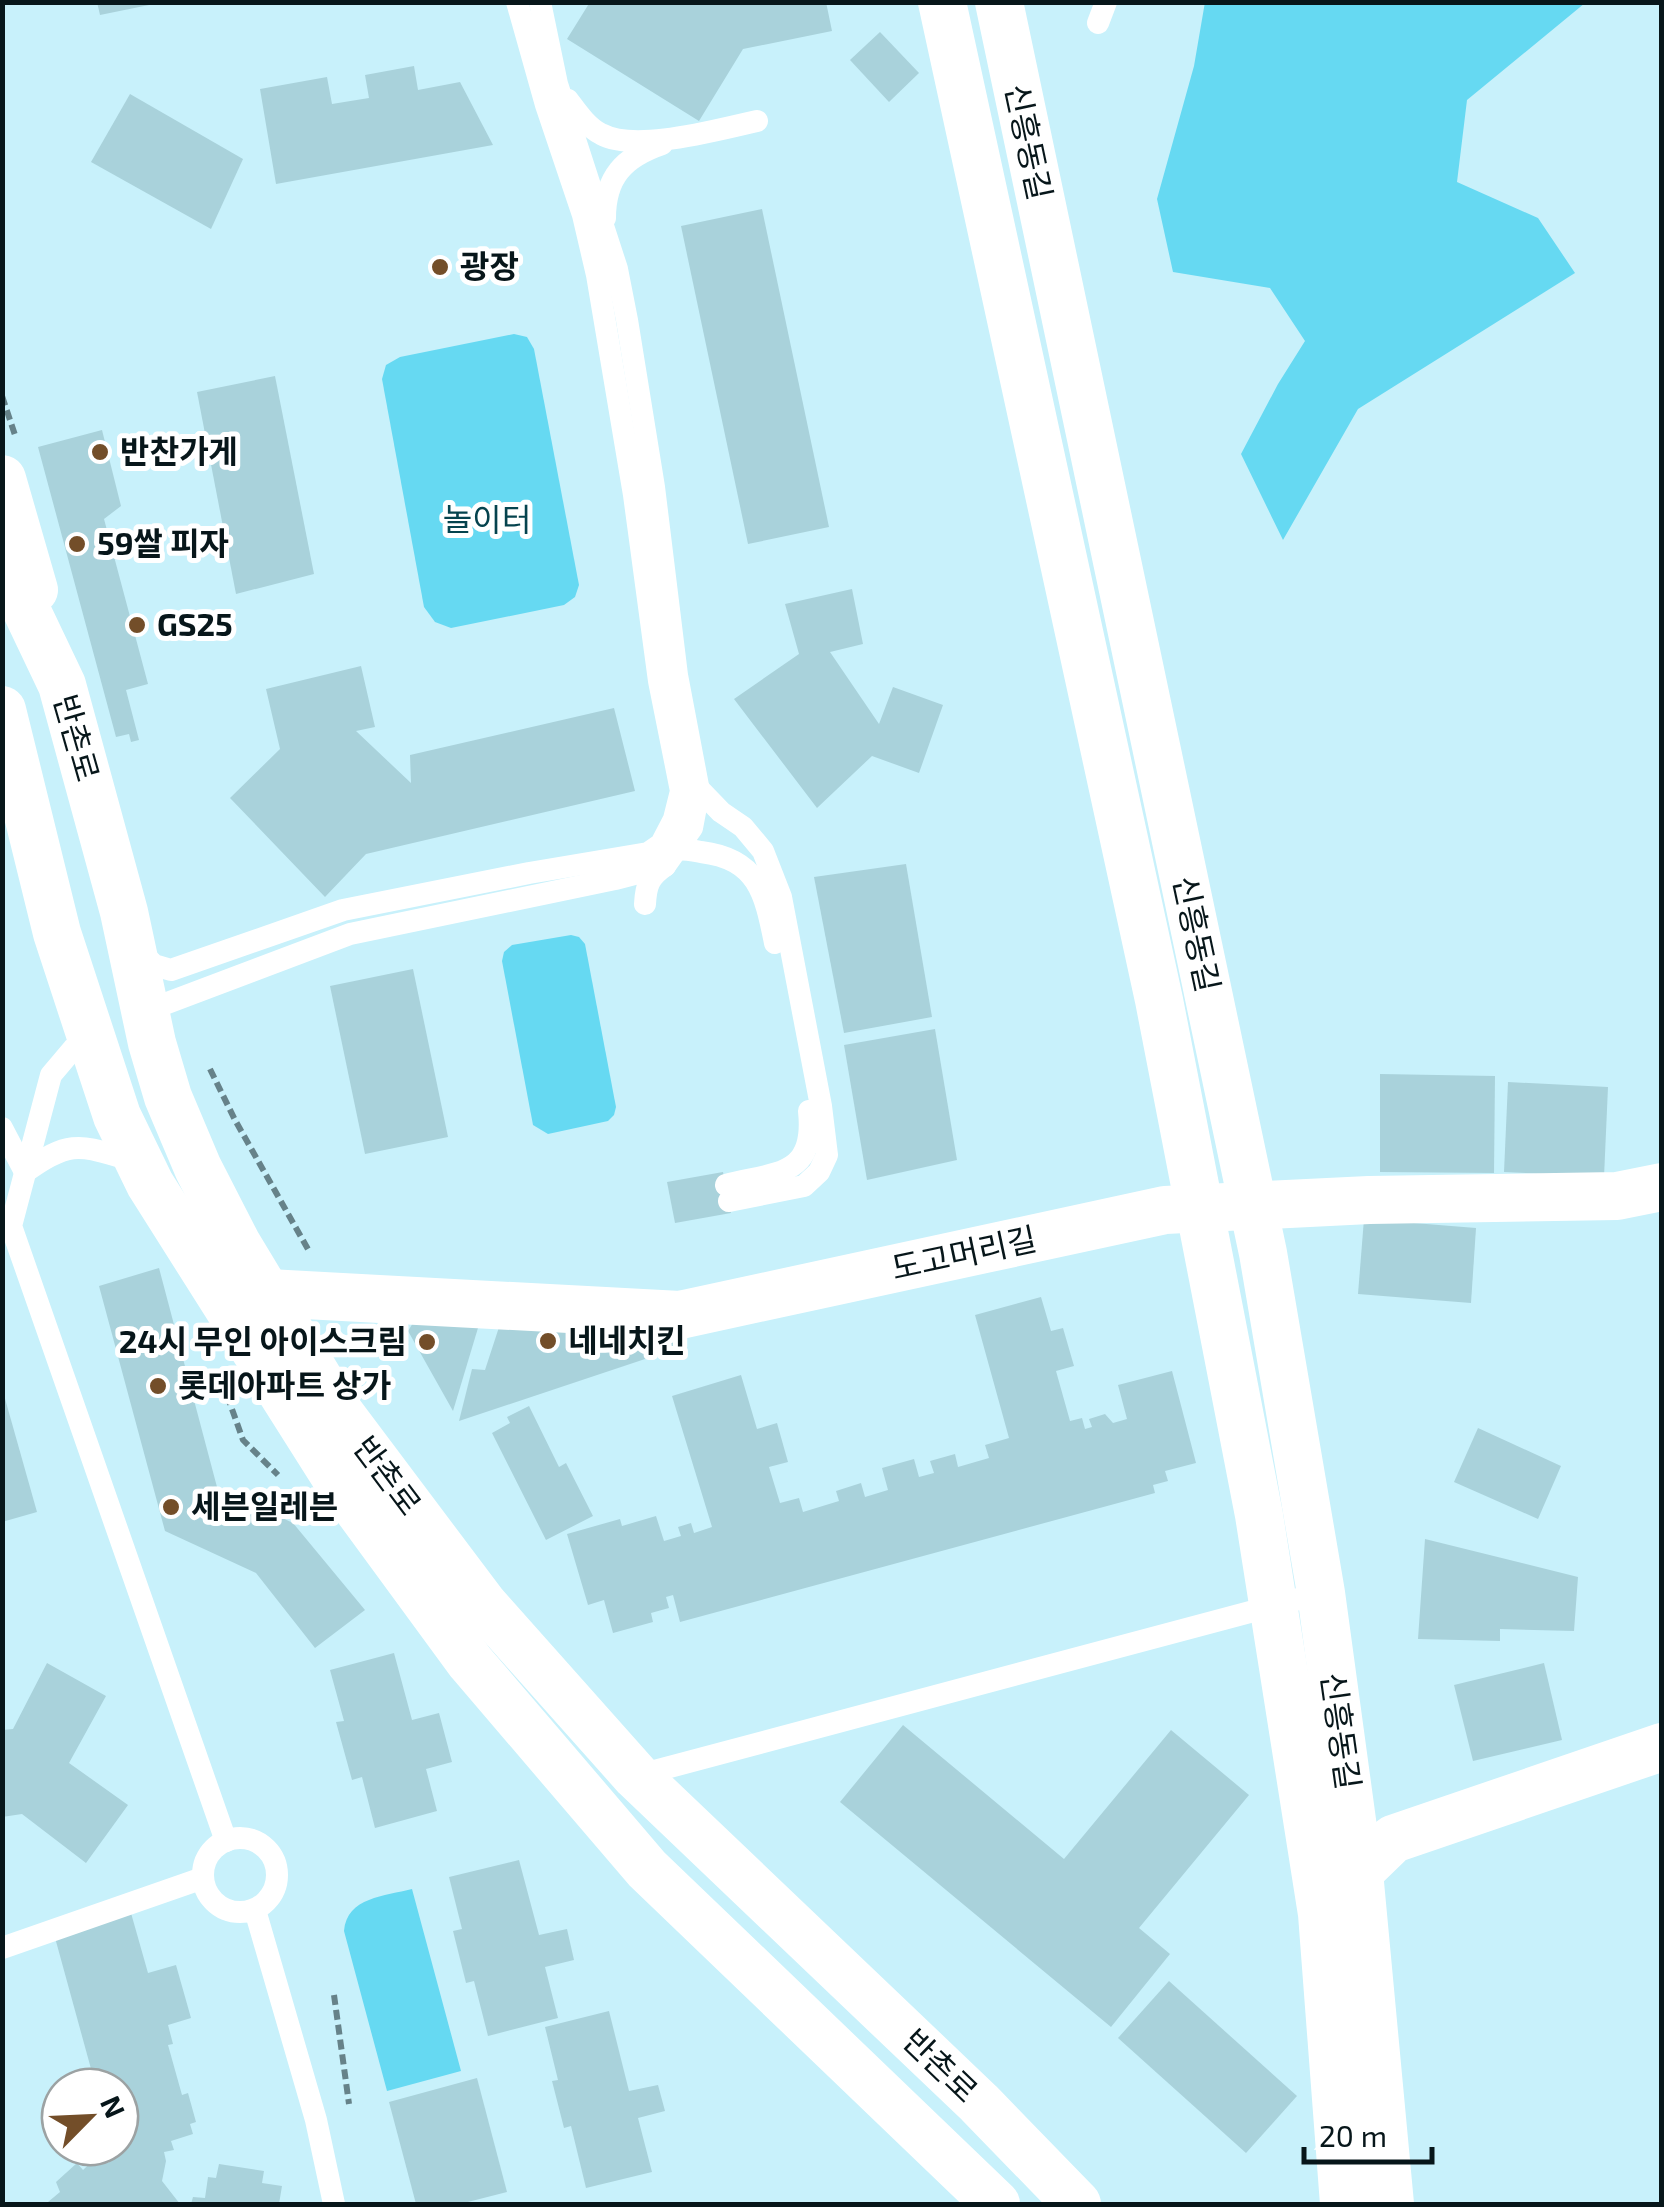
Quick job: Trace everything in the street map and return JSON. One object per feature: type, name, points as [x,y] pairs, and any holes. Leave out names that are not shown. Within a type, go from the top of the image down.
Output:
[{"type":"street","points":[[942,2],[1159,1000],[1260,1515],[1322,1914],[1344,2204]]},
{"type":"street","name":"신흥동길","points":[[998,2],[1264,1253],[1320,1593],[1359,1872],[1390,2204]]},
{"type":"street","points":[[2,479],[62,685]]},
{"type":"street","name":"반촌로","points":[[2,559],[62,685],[124,912],[168,1097],[198,1168],[237,1244],[338,1411],[483,1604],[636,1776],[980,2103],[1077,2204]]},
{"type":"street","name":"반촌로","points":[[2,710],[57,934],[117,1116],[138,1162],[341,1486],[470,1662],[647,1868],[996,2204]]},
{"type":"street","points":[[91,1036],[146,1010]]},
{"type":"street","name":"도고머리길","points":[[268,1293],[680,1316],[1165,1210],[1369,1200],[1617,1196],[1662,1187]]},
{"type":"street","points":[[1359,1872],[1392,1839],[1662,1747]]},
{"type":"lane","points":[[516,2],[598,275],[659,681],[681,791],[661,844],[664,856]]},
{"type":"lane","points":[[540,2],[557,84],[605,231],[627,320],[698,791],[692,828],[664,856],[652,875],[645,904]]},
{"type":"lane","points":[[557,84],[580,116],[602,136],[639,141],[757,121]]},
{"type":"lane","points":[[605,231],[605,199],[610,180],[624,163],[640,152],[684,136]]},
{"type":"lane","points":[[124,912],[133,943],[144,958],[171,970],[343,910],[529,873],[664,856],[721,854],[746,867],[757,880],[770,918],[809,1115],[807,1152],[796,1166],[728,1193],[804,1186],[819,1172],[827,1156],[822,1106],[782,897],[764,851],[743,827],[698,791],[673,750]]},
{"type":"lane","points":[[146,1010],[350,934],[616,879],[664,856]]},
{"type":"lane","points":[[91,1036],[73,1049],[51,1075],[11,1226],[226,1841]]},
{"type":"lane","points":[[2,1128],[25,1172]]},
{"type":"lane","points":[[25,1172],[56,1150],[86,1148],[138,1162]]},
{"type":"lane","points":[[636,1776],[1320,1593]]},
{"type":"lane","points":[[238,1838],[259,1843],[274,1860],[277,1882],[273,1894],[254,1910],[243,1912],[221,1908],[206,1890],[204,1878],[209,1856],[226,1841],[238,1838]]},
{"type":"lane","points":[[2,1948],[204,1878]]},
{"type":"lane","points":[[254,1910],[316,2120],[334,2204]]},
{"type":"path","points":[[208,1064],[310,1252]]},
{"type":"path","points":[[334,1995],[350,2109]]},
{"type":"green space","points":[[1205,2],[1585,3],[1467,100],[1457,182],[1538,218],[1575,273],[1358,409],[1283,540],[1241,454],[1305,341],[1270,288],[1173,272],[1157,199],[1194,66]]},
{"type":"green space","name":"놀이터","points":[[514,334],[527,337],[534,349],[579,585],[575,597],[564,605],[451,628],[435,622],[424,607],[382,379],[386,365],[400,357]]},
{"type":"green space","points":[[571,935],[585,944],[616,1107],[608,1121],[548,1134],[533,1125],[502,961],[504,952],[512,945]]},
{"type":"green space","points":[[412,1889],[461,2071],[387,2091],[344,1931],[352,1911],[360,1905],[379,1896]]},
{"type":"building","points":[[97,2],[154,2],[154,4],[100,15]]},
{"type":"building","points":[[590,2],[826,2],[832,31],[743,49],[699,121],[567,39]]},
{"type":"building","points":[[880,32],[919,73],[889,102],[850,60]]},
{"type":"building","points":[[414,66],[418,90],[460,82],[493,145],[276,184],[260,89],[327,77],[332,104],[369,98],[365,75]]},
{"type":"building","points":[[130,94],[243,159],[211,229],[91,162]]},
{"type":"building","points":[[762,209],[829,527],[748,544],[681,226]]},
{"type":"building","points":[[275,376],[314,574],[236,594],[197,392]]},
{"type":"building","points":[[102,430],[121,506],[104,519],[148,684],[126,690],[139,740],[131,742],[129,734],[116,737],[38,447]]},
{"type":"building","points":[[852,589],[863,644],[830,652],[879,724],[893,687],[943,705],[919,773],[872,756],[817,808],[734,699],[799,654],[785,604]]},
{"type":"building","points":[[361,666],[375,727],[356,731],[411,783],[410,755],[614,708],[635,791],[366,854],[325,897],[230,798],[280,749],[266,689]]},
{"type":"building","points":[[906,864],[932,1017],[844,1033],[814,877]]},
{"type":"building","points":[[413,969],[448,1137],[365,1154],[330,986]]},
{"type":"building","points":[[935,1029],[957,1160],[867,1180],[844,1045]]},
{"type":"building","points":[[1380,1074],[1495,1076],[1494,1173],[1380,1172]]},
{"type":"building","points":[[1508,1082],[1608,1087],[1604,1177],[1504,1172]]},
{"type":"building","points":[[723,1172],[731,1213],[675,1223],[667,1182]]},
{"type":"building","points":[[1364,1219],[1476,1228],[1471,1303],[1358,1294]]},
{"type":"building","name":"롯데아파트 상가","points":[[159,1268],[217,1487],[293,1523],[365,1610],[315,1648],[256,1573],[165,1531],[99,1286]]},
{"type":"building","points":[[1041,1297],[1051,1331],[1063,1328],[1074,1366],[1056,1371],[1070,1421],[1082,1418],[1085,1429],[1092,1427],[1089,1419],[1105,1414],[1113,1423],[1127,1419],[1118,1385],[1172,1371],[1196,1463],[1165,1471],[1168,1481],[1153,1485],[1155,1493],[680,1622],[673,1595],[666,1597],[669,1608],[651,1613],[653,1622],[613,1633],[604,1600],[588,1605],[567,1534],[620,1519],[622,1526],[656,1516],[664,1541],[681,1536],[678,1527],[691,1523],[694,1533],[712,1527],[672,1396],[741,1375],[757,1429],[777,1423],[788,1462],[769,1467],[780,1503],[799,1498],[803,1512],[839,1501],[836,1491],[861,1483],[865,1497],[888,1490],[882,1468],[914,1459],[919,1477],[934,1473],[930,1461],[955,1454],[958,1467],[989,1458],[985,1445],[1009,1438],[975,1315]]},
{"type":"building","points":[[421,1310],[481,1318],[453,1411],[408,1331]]},
{"type":"building","points":[[502,1318],[679,1330],[684,1346],[459,1421],[472,1369],[485,1370]]},
{"type":"building","points":[[2,1388],[37,1512],[2,1522]]},
{"type":"building","points":[[529,1406],[559,1467],[566,1463],[593,1516],[546,1540],[492,1433],[510,1423],[507,1417]]},
{"type":"building","points":[[1478,1428],[1561,1466],[1538,1519],[1454,1482]]},
{"type":"building","points":[[1425,1539],[1578,1577],[1574,1631],[1500,1629],[1500,1641],[1418,1639]]},
{"type":"building","points":[[394,1653],[412,1720],[439,1713],[452,1762],[426,1769],[437,1811],[375,1828],[362,1777],[352,1780],[336,1722],[344,1721],[330,1670]]},
{"type":"building","points":[[47,1663],[106,1696],[69,1763],[128,1805],[86,1863],[22,1814],[2,1817],[2,1730],[13,1729]]},
{"type":"building","points":[[1544,1663],[1562,1740],[1473,1761],[1454,1685]]},
{"type":"building","points":[[903,1725],[1064,1859],[1171,1730],[1249,1795],[1139,1928],[1170,1954],[1111,2027],[840,1802]]},
{"type":"building","points":[[519,1860],[539,1935],[567,1929],[574,1960],[545,1967],[558,2018],[488,2036],[474,1981],[466,1983],[453,1931],[462,1929],[449,1877]]},
{"type":"building","points":[[131,1913],[148,1973],[176,1965],[191,2018],[168,2025],[173,2044],[168,2045],[182,2095],[188,2093],[196,2122],[190,2124],[193,2134],[171,2141],[174,2150],[164,2152],[162,2181],[180,2204],[48,2202],[60,2192],[56,2182],[73,2167],[140,2167],[140,2067],[91,2067],[54,1934]]},
{"type":"building","points":[[1169,1981],[1297,2096],[1246,2153],[1118,2038]]},
{"type":"building","points":[[609,2011],[629,2091],[658,2085],[665,2111],[638,2118],[652,2172],[586,2188],[571,2126],[564,2128],[552,2081],[558,2080],[545,2027]]},
{"type":"building","points":[[477,2078],[507,2192],[460,2204],[416,2204],[389,2102]]},
{"type":"building","points":[[219,2164],[264,2171],[262,2183],[282,2186],[279,2204],[191,2204],[193,2197],[205,2198],[208,2177],[216,2178]]},
{"type":"place","name":"광장","points":[[440,267]]},
{"type":"place","name":"반찬가게","points":[[100,452]]},
{"type":"place","name":"59쌀 피자","points":[[77,544]]},
{"type":"place","name":"GS25","points":[[137,625]]},
{"type":"place","name":"네네치킨","points":[[548,1341]]},
{"type":"place","name":"24시 무인 아이스크림","points":[[427,1342]]},
{"type":"place","name":"롯데아파트 상가","points":[[158,1386]]},
{"type":"place","name":"세븐일레븐","points":[[171,1507]]}]
